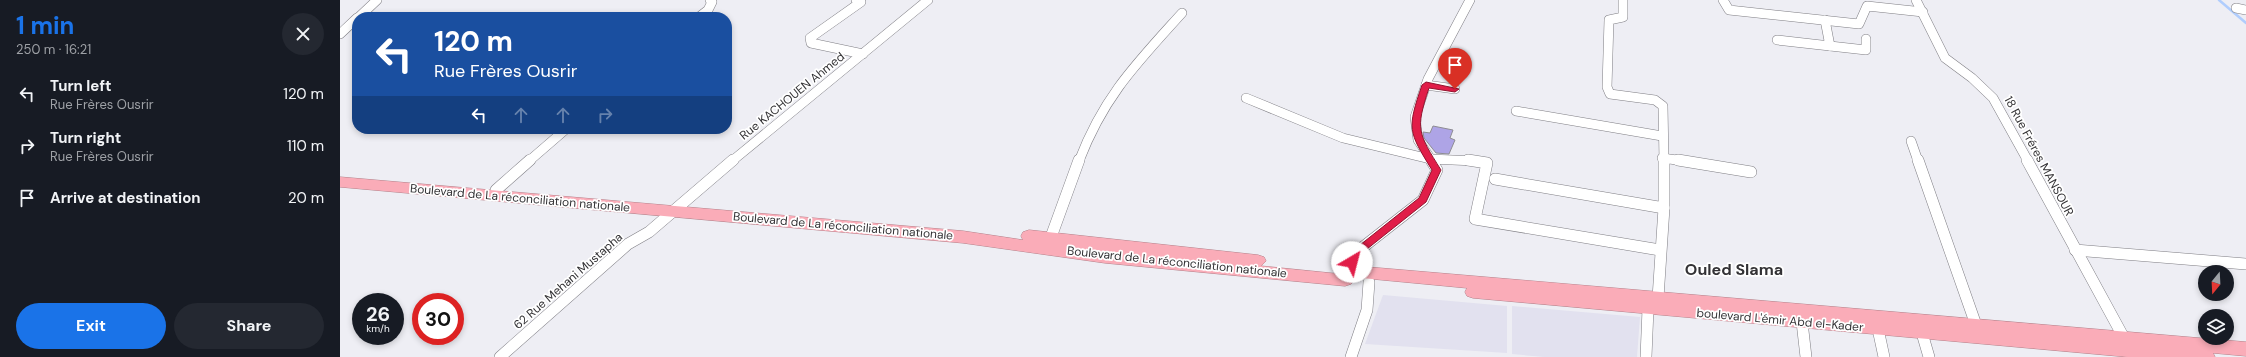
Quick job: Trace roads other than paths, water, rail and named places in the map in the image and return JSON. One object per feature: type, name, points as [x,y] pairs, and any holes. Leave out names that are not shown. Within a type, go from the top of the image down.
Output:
[{"type":"highway","points":[[340,176],[676,208],[1051,237],[1109,246],[1353,276]]},
{"type":"highway","name":"Boulevard de La réconciliation nationale","points":[[340,182],[676,208],[963,237],[1106,257],[1353,276]]},
{"type":"highway","name":"boulevard L'émir Abd el-Kader","points":[[1353,276],[1653,303],[1802,322],[1922,332],[2102,352],[2206,357]]},
{"type":"highway","points":[[1653,303],[1976,325],[2246,349]]},
{"type":"street","points":[[364,12],[377,0]]},
{"type":"street","points":[[705,12],[712,2],[710,0]]},
{"type":"street","points":[[856,0],[861,2],[810,38],[811,43],[863,54]]},
{"type":"street","name":"Rue KACHOUEN Ahmed","points":[[676,208],[928,0]]},
{"type":"street","points":[[1351,357],[1367,310],[1353,276],[1354,256],[1358,251],[1423,200],[1437,170],[1418,140],[1415,117],[1426,85],[1470,0]]},
{"type":"street","points":[[1623,0],[1623,16],[1609,20],[1607,87],[1610,94],[1655,100],[1663,106],[1662,158],[1664,208],[1646,357]]},
{"type":"street","points":[[1723,0],[1729,10],[1859,24],[1867,6],[1923,12]]},
{"type":"street","name":"18 Rue Fréres MANSOUR","points":[[1916,0],[1945,58],[1972,78],[1992,98],[2124,338]]},
{"type":"street","points":[[2236,8],[2246,10]]},
{"type":"street","points":[[1051,237],[1089,140],[1106,103],[1128,71],[1182,13]]},
{"type":"street","points":[[1825,20],[1830,46]]},
{"type":"street","points":[[340,34],[352,23]]},
{"type":"street","points":[[1777,40],[1866,50],[1866,39]]},
{"type":"street","points":[[1426,85],[1455,89]]},
{"type":"street","points":[[1246,98],[1342,138],[1430,159],[1457,159],[1487,163],[1475,219],[1660,250]]},
{"type":"street","points":[[1516,111],[1662,136]]},
{"type":"street","points":[[496,190],[560,134]]},
{"type":"street","points":[[1911,141],[1976,325]]},
{"type":"street","points":[[1662,158],[1751,172]]},
{"type":"street","points":[[1495,179],[1664,208]]},
{"type":"street","name":"62 Rue Mehani Mustapha","points":[[500,357],[628,244],[649,232],[676,208]]},
{"type":"street","points":[[2075,250],[2246,264]]},
{"type":"street","points":[[1802,322],[1806,357]]},
{"type":"street","points":[[1878,329],[1884,357]]},
{"type":"street","points":[[1922,332],[1929,357]]},
{"type":"waterway","points":[[2219,0],[2246,23]]},
{"type":"district","name":"Ouled Slama","points":[[1734,269]]}]
